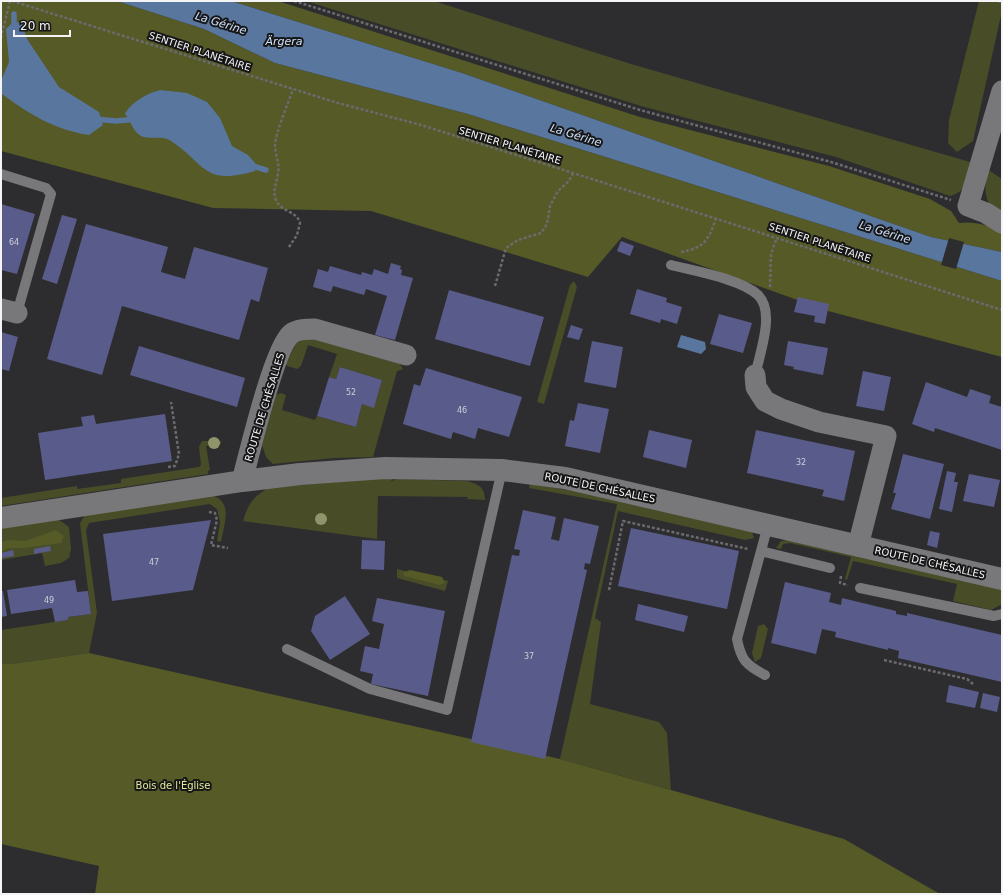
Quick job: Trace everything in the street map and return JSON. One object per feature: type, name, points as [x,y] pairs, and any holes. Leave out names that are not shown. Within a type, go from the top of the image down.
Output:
[{"type":"street","points":[[1002,91],[968,206],[986,213],[1002,223]]},
{"type":"street","name":"ROUTE DE CHÉSALLES","points":[[242,481],[273,373],[285,341],[292,333],[305,329],[315,329],[406,355]]},
{"type":"street","points":[[755,375],[756,387],[765,401],[781,409],[819,422],[886,436],[858,546]]},
{"type":"street","name":"ROUTE DE CHÉSALLES","points":[[1,518],[242,481],[300,474],[385,468],[502,470],[566,478],[1002,579]]},
{"type":"lane","points":[[1,174],[46,188],[51,194],[9,311]]},
{"type":"lane","points":[[671,265],[729,280],[758,295],[765,305],[767,319],[755,375]]},
{"type":"lane","points":[[287,649],[370,689],[447,710],[502,470]]},
{"type":"lane","points":[[765,676],[748,666],[740,654],[737,639],[768,525]]},
{"type":"lane","points":[[761,551],[830,568]]},
{"type":"lane","points":[[860,588],[994,616],[1002,614]]},
{"type":"path","points":[[1,38],[11,1]]},
{"type":"path","name":"SENTIER PLANÉTAIRE","points":[[11,1],[293,89],[421,125],[1002,310]]},
{"type":"path","points":[[294,1],[640,110],[832,162],[968,206]]},
{"type":"path","points":[[998,1],[1002,2]]},
{"type":"path","points":[[289,247],[297,235],[300,223],[296,215],[284,210],[275,198],[274,187],[278,167],[275,156],[275,144],[293,89]]},
{"type":"path","points":[[495,286],[505,250],[518,240],[541,233],[547,224],[550,206],[558,191],[569,181],[573,173]]},
{"type":"path","points":[[671,265],[680,252],[693,249],[705,243],[716,218]]},
{"type":"path","points":[[765,305],[770,293],[771,254],[776,237]]},
{"type":"path","points":[[168,467],[175,466],[179,454],[171,402]]},
{"type":"path","points":[[209,512],[215,513],[217,520],[212,545],[228,548]]},
{"type":"path","points":[[609,590],[623,521],[761,551]]},
{"type":"path","points":[[884,660],[968,680],[973,684]]},
{"type":"green space","points":[[1,1],[117,1],[204,29],[275,63],[468,114],[1002,281],[1002,357],[828,311],[622,237],[588,277],[371,211],[213,208],[1,151]]},
{"type":"green space","points":[[231,1],[278,1],[640,117],[829,166],[930,199],[951,211],[959,223],[981,224],[1002,231],[1002,252],[931,237],[462,73]]},
{"type":"green space","points":[[306,1],[434,1],[631,64],[977,164],[964,188],[960,192],[950,196],[836,157],[641,106]]},
{"type":"green space","points":[[979,1],[1002,1],[1002,11],[973,141],[957,152],[948,143],[949,120]]},
{"type":"green space","points":[[987,169],[1002,179],[1002,217],[991,208],[986,196],[985,183]]},
{"type":"green space","points":[[574,281],[577,287],[544,404],[537,402],[570,285]]},
{"type":"green space","points":[[309,339],[323,341],[400,364],[403,369],[397,371],[373,457],[334,458],[273,464],[266,457],[262,445],[276,395],[281,393],[286,395],[282,410],[315,420],[317,416],[356,427],[362,404],[374,407],[382,380],[340,367],[336,379],[329,377],[337,354],[308,345],[301,366],[297,369],[287,366],[286,363],[297,342]]},
{"type":"green space","points":[[202,441],[221,441],[221,444],[206,446],[210,470],[208,471],[208,474],[1,506],[1,498],[77,486],[77,489],[121,483],[121,479],[199,467],[201,465],[199,447]]},
{"type":"green space","points":[[392,478],[391,481],[399,479],[467,481],[474,483],[482,489],[485,500],[467,499],[468,497],[378,496],[377,539],[243,521],[247,509],[252,501],[259,494],[270,487]]},
{"type":"green space","points":[[530,484],[575,491],[752,532],[754,538],[745,540],[618,511],[595,618],[601,622],[590,704],[659,722],[667,733],[671,790],[560,759],[617,504],[529,488]]},
{"type":"green space","points":[[211,495],[223,502],[225,508],[226,514],[221,542],[217,541],[220,522],[217,509],[210,504],[89,523],[86,530],[97,613],[89,653],[11,664],[1,664],[1,630],[68,620],[68,617],[91,614],[80,523],[85,515]]},
{"type":"green space","points":[[58,519],[69,527],[71,549],[69,558],[61,563],[45,566],[42,553],[1,560],[1,527]]},
{"type":"green space","points":[[56,530],[64,536],[61,543],[24,548],[9,548],[1,552],[1,542],[8,540],[25,541]]},
{"type":"green space","points":[[788,540],[1002,587],[1002,604],[991,610],[953,601],[957,584],[853,561],[847,580],[845,579],[851,557],[790,543],[783,544],[781,549],[776,548],[781,541]]},
{"type":"green space","points":[[397,569],[448,581],[445,591],[397,578]]},
{"type":"green space","points":[[410,570],[442,577],[445,583],[439,585],[404,576],[403,573]]},
{"type":"green space","points":[[764,624],[768,629],[761,658],[755,662],[752,653],[758,626]]},
{"type":"green space","name":"Bois de l'Église","points":[[89,653],[560,759],[671,790],[844,839],[940,894],[95,894],[99,866],[1,844],[1,664],[11,664]]},
{"type":"water","name":"Ärgera","points":[[117,1],[231,1],[462,73],[931,237],[1002,252],[1002,281],[468,114],[275,63],[204,29]]},
{"type":"water","points":[[14,21],[22,24],[27,39],[59,87],[99,112],[103,125],[89,135],[77,133],[43,120],[2,94],[1,81],[9,62],[6,29]]},
{"type":"water","points":[[160,90],[187,93],[207,102],[220,118],[232,146],[248,155],[257,165],[255,171],[225,176],[215,174],[207,171],[168,139],[148,138],[138,134],[125,114],[131,106],[140,99],[150,93]]},
{"type":"water","points":[[681,335],[705,342],[706,349],[701,354],[677,347]]},
{"type":"pier","points":[[949,238],[964,242],[956,269],[941,265]]},
{"type":"building","points":[[1,204],[35,214],[17,274],[1,270]]},
{"type":"building","points":[[62,215],[77,219],[57,284],[42,279]]},
{"type":"building","points":[[86,224],[168,247],[161,272],[185,279],[194,247],[268,268],[259,302],[251,299],[239,340],[122,306],[102,375],[47,359]]},
{"type":"building","points":[[621,241],[634,246],[630,256],[617,251]]},
{"type":"building","points":[[391,263],[401,266],[401,275],[413,278],[395,340],[375,335],[387,296],[366,289],[364,295],[333,286],[331,292],[313,287],[318,269],[328,272],[330,266],[361,275],[362,272],[372,275],[374,269],[388,274]]},
{"type":"building","points":[[637,289],[667,298],[666,302],[682,307],[677,324],[661,319],[660,323],[630,314]]},
{"type":"building","points":[[449,290],[544,317],[530,366],[435,339]]},
{"type":"building","points":[[798,297],[829,304],[825,324],[814,322],[815,316],[794,312]]},
{"type":"building","points":[[719,314],[752,323],[743,353],[710,344]]},
{"type":"building","points":[[571,325],[583,329],[579,340],[567,337]]},
{"type":"building","points":[[1,332],[18,337],[9,371],[1,369]]},
{"type":"building","points":[[592,341],[623,347],[616,388],[584,382]]},
{"type":"building","points":[[788,341],[828,348],[823,375],[793,369],[794,367],[784,365]]},
{"type":"building","points":[[139,346],[245,378],[237,407],[130,375]]},
{"type":"building","points":[[340,367],[382,380],[374,408],[362,404],[356,427],[317,416],[329,377],[336,379]]},
{"type":"building","points":[[426,368],[522,397],[509,437],[478,428],[475,439],[453,432],[451,439],[403,424],[414,384],[420,386]]},
{"type":"building","points":[[863,371],[891,377],[884,411],[856,406]]},
{"type":"building","points":[[926,382],[967,397],[970,389],[991,396],[989,403],[1002,407],[1002,450],[935,428],[934,432],[912,424]]},
{"type":"building","points":[[578,403],[609,409],[600,453],[565,446],[570,420],[574,421]]},
{"type":"building","points":[[165,414],[172,461],[45,480],[38,433],[83,426],[81,417],[94,415],[96,424]]},
{"type":"building","points":[[649,430],[692,440],[686,468],[643,457]]},
{"type":"building","points":[[756,430],[855,451],[844,501],[822,496],[824,490],[747,473]]},
{"type":"building","points":[[903,454],[944,464],[930,519],[891,509],[896,493],[893,493]]},
{"type":"building","points":[[947,471],[956,473],[954,482],[958,482],[952,512],[939,509]]},
{"type":"building","points":[[969,474],[1000,480],[994,507],[963,501]]},
{"type":"building","points":[[523,510],[556,517],[551,539],[559,541],[564,518],[599,526],[590,564],[585,563],[584,569],[587,570],[545,759],[471,742],[512,555],[519,556],[520,550],[514,549]]},
{"type":"building","points":[[211,520],[193,590],[112,601],[103,534]]},
{"type":"building","points":[[631,528],[739,551],[727,609],[618,586]]},
{"type":"building","points":[[930,531],[940,533],[937,548],[927,545]]},
{"type":"building","points":[[362,540],[385,541],[384,570],[361,569]]},
{"type":"building","points":[[50,546],[51,551],[34,554],[34,549]]},
{"type":"building","points":[[13,550],[14,556],[1,558],[1,553]]},
{"type":"building","points":[[75,580],[77,592],[88,591],[91,614],[68,617],[68,620],[55,622],[52,608],[11,614],[7,590]]},
{"type":"building","points":[[785,582],[831,593],[829,602],[841,605],[842,598],[896,611],[896,614],[907,616],[907,613],[1002,635],[1002,682],[898,658],[899,651],[888,648],[888,650],[835,637],[836,632],[822,629],[816,654],[771,643]]},
{"type":"building","points":[[1,591],[3,591],[7,616],[1,617]]},
{"type":"building","points":[[345,596],[370,634],[330,660],[311,631],[315,616]]},
{"type":"building","points":[[377,598],[445,611],[428,696],[371,684],[373,674],[360,671],[365,646],[379,649],[384,624],[372,621]]},
{"type":"building","points":[[638,604],[688,616],[684,632],[635,620]]},
{"type":"building","points":[[949,685],[979,692],[975,708],[946,702]]},
{"type":"building","points":[[983,693],[1000,697],[997,712],[980,708]]},
{"type":"waterway","points":[[14,14],[14,28]]},
{"type":"waterway","points":[[95,119],[116,121],[138,119]]},
{"type":"waterway","points":[[249,165],[266,170]]},
{"type":"water label","name":"La Gérine","points":[[221,23]]},
{"type":"water label","name":"La Gérine","points":[[576,135]]},
{"type":"water label","name":"La Gérine","points":[[885,232]]}]
